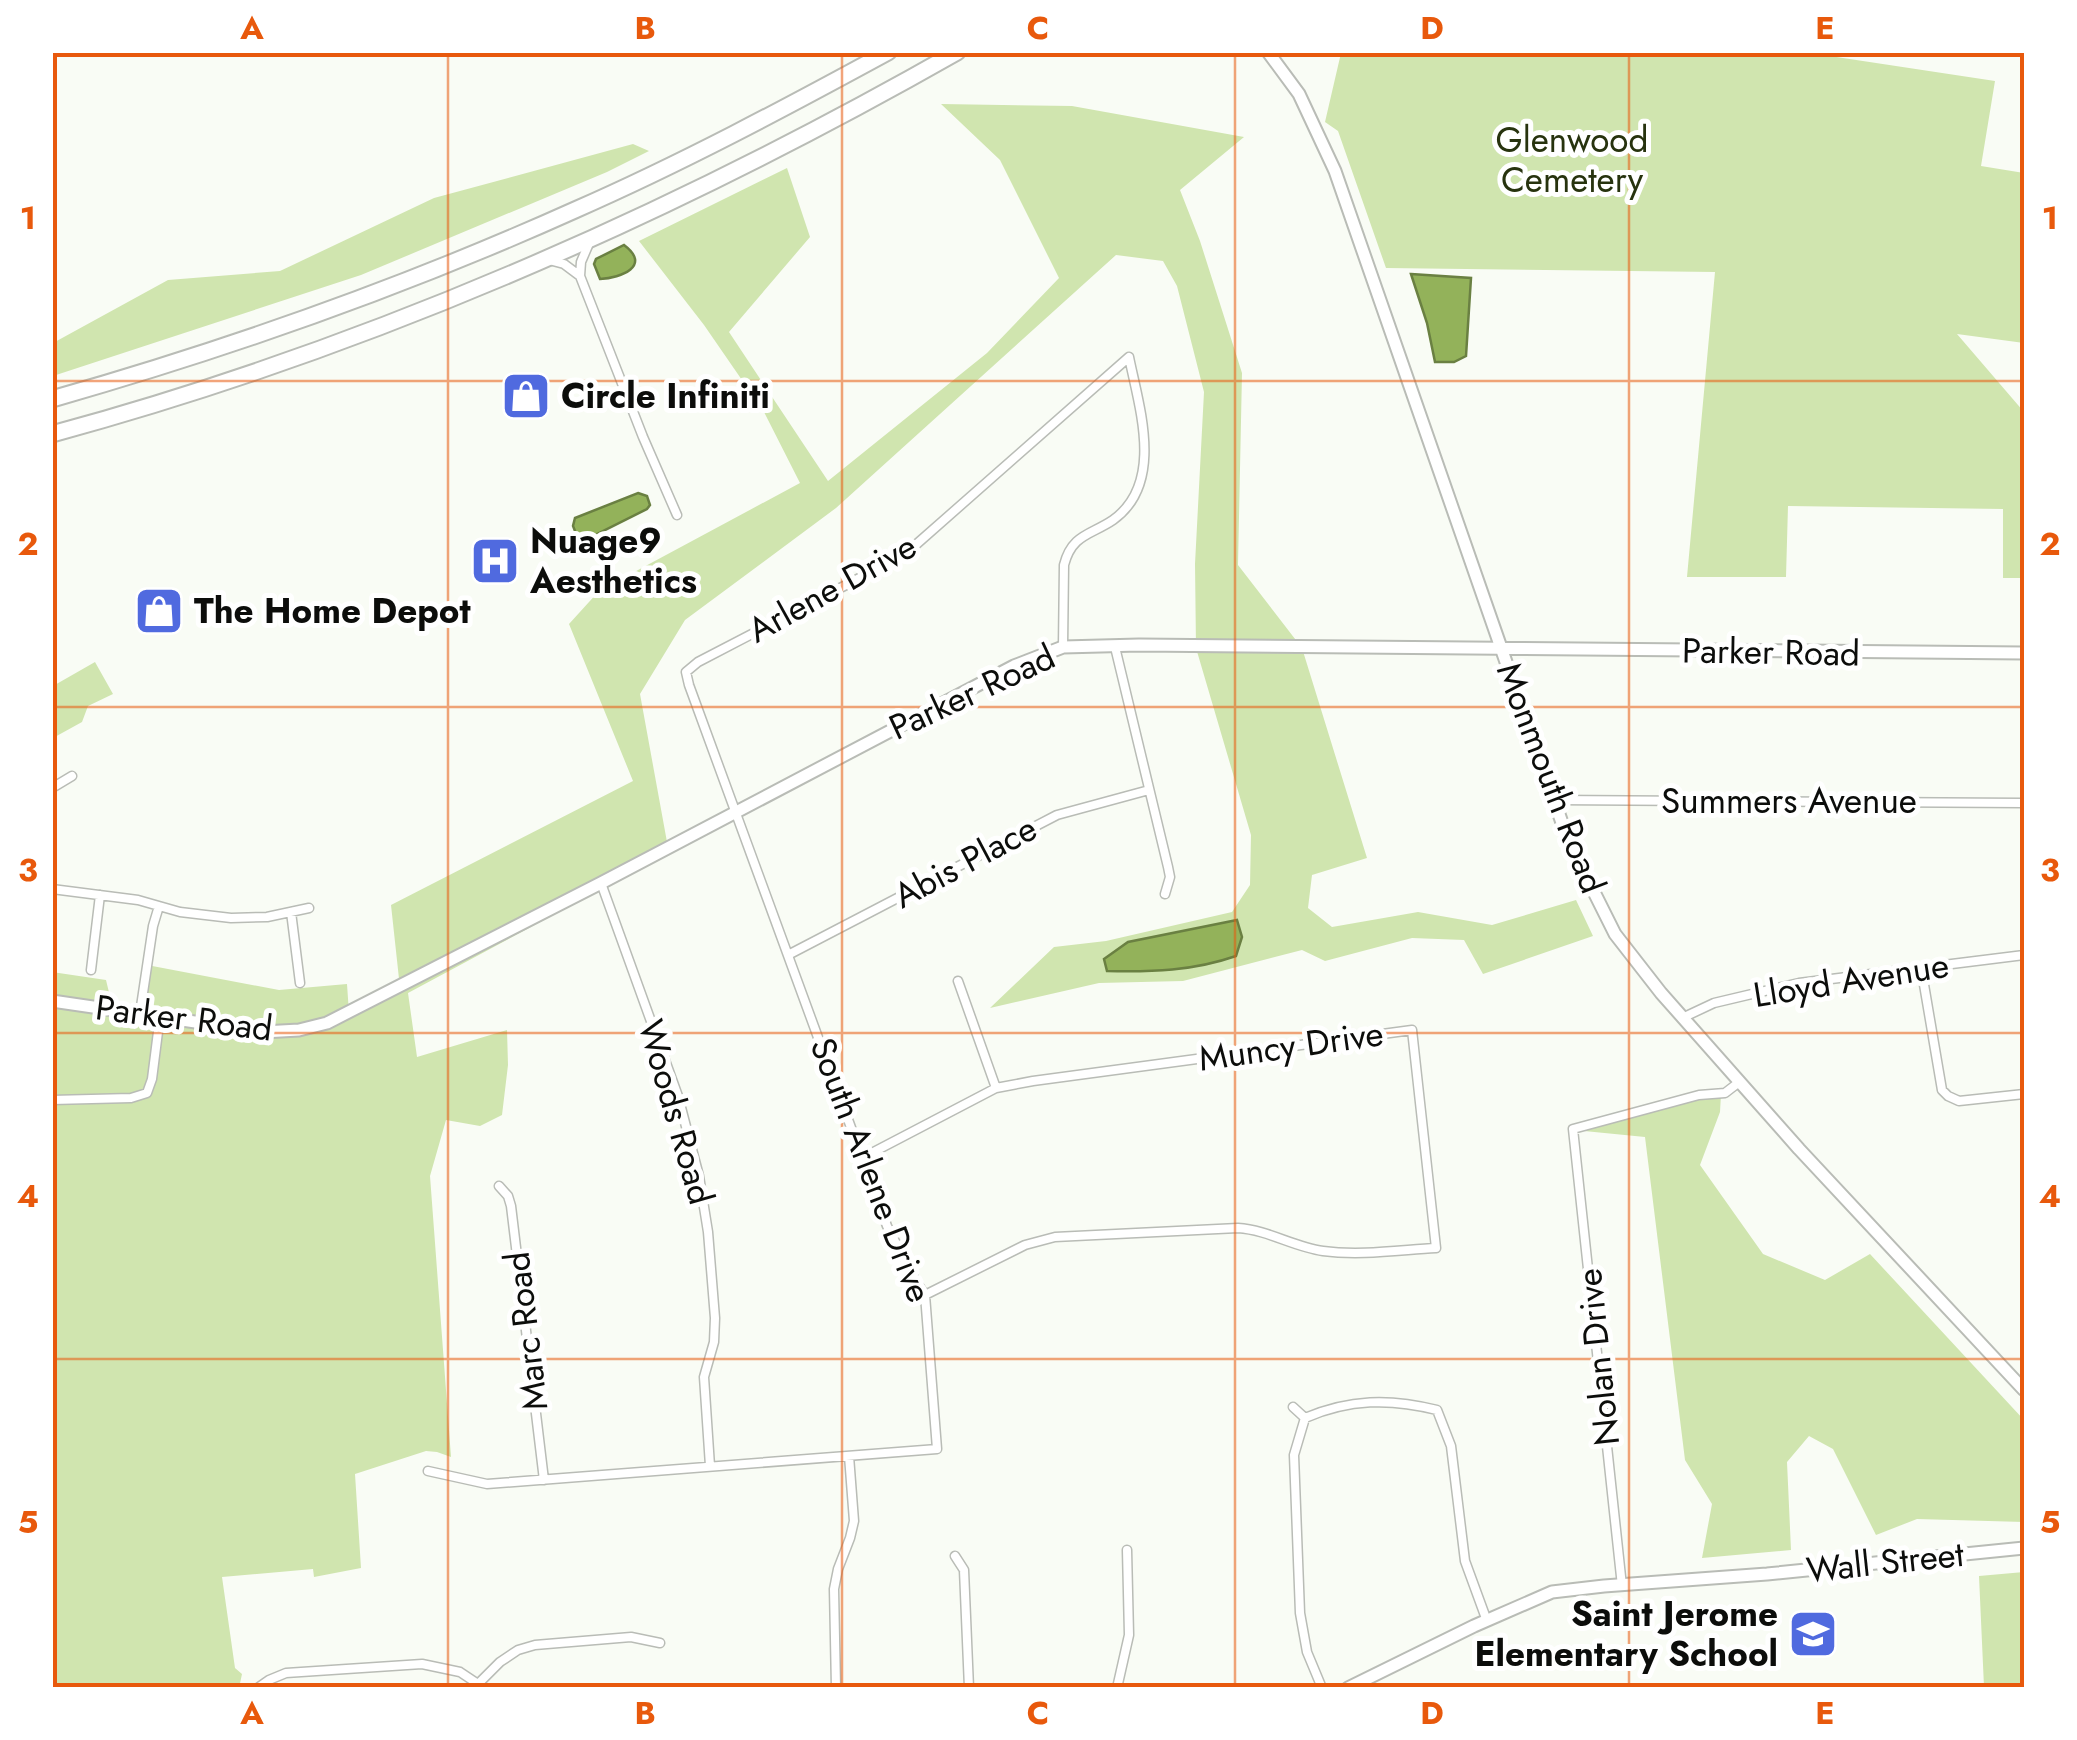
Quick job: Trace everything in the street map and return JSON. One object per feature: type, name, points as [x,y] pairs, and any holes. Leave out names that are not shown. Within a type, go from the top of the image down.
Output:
[{"type":"highway","points":[[52,399],[281,327],[438,268],[662,170],[888,52]]},
{"type":"highway","points":[[52,434],[294,358],[544,259],[664,206],[812,133],[957,52]]},
{"type":"street","name":"Monmouth Road","points":[[1268,52],[1299,94],[1335,171],[1554,800],[1578,864],[1615,934],[1738,1083],[2024,1390]]},
{"type":"street","points":[[591,238],[580,276],[677,515]]},
{"type":"street","points":[[544,259],[564,264],[580,276]]},
{"type":"street","name":"Arlene Drive","points":[[736,811],[689,685],[686,675],[690,667],[911,549],[1129,357],[1144,437],[1141,480],[1120,514],[1081,538],[1067,553],[1063,647]]},
{"type":"street","points":[[1115,646],[1168,866],[1170,878],[1165,894]]},
{"type":"street","name":"Parker Road","points":[[52,1001],[263,1032],[299,1030],[338,1019],[1014,666],[1063,647],[2024,653]]},
{"type":"street","points":[[52,788],[72,776]]},
{"type":"street","name":"Abis Place","points":[[788,955],[1057,814],[1149,790]]},
{"type":"street","name":"Summers Avenue","points":[[1554,800],[2024,804]]},
{"type":"street","name":"South Arlene Drive","points":[[736,811],[886,1226],[926,1295],[936,1449]]},
{"type":"street","name":"Woods Road","points":[[601,884],[678,1096],[699,1176],[715,1318],[714,1342],[704,1376],[710,1466]]},
{"type":"street","points":[[52,889],[232,918],[267,917],[309,908]]},
{"type":"street","points":[[90,970],[100,895]]},
{"type":"street","points":[[140,1013],[159,906]]},
{"type":"street","points":[[292,912],[300,983]]},
{"type":"street","name":"Lloyd Avenue","points":[[1682,1018],[1714,1003],[1773,988],[2024,955]]},
{"type":"street","points":[[1921,968],[1942,1090],[1959,1101],[2024,1094]]},
{"type":"street","points":[[958,981],[996,1088]]},
{"type":"street","points":[[52,1100],[132,1098],[147,1093],[160,1016]]},
{"type":"street","points":[[1412,1030],[1421,1020]]},
{"type":"street","name":"Muncy Drive","points":[[862,1158],[996,1088],[1412,1030],[1436,1248]]},
{"type":"street","name":"Nolan Drive","points":[[1622,1586],[1573,1129],[1700,1095],[1725,1093],[1738,1083]]},
{"type":"street","name":"Marc Road","points":[[499,1186],[511,1206],[544,1480]]},
{"type":"street","points":[[926,1295],[1025,1244],[1055,1237],[1238,1228],[1329,1252],[1436,1248],[1445,1256]]},
{"type":"street","points":[[1437,1410],[1446,1401]]},
{"type":"street","points":[[1322,1688],[1307,1652],[1300,1614],[1294,1455],[1305,1418],[1348,1404],[1402,1402],[1437,1410]]},
{"type":"street","points":[[1294,1408],[1305,1418]]},
{"type":"street","points":[[1437,1410],[1452,1446],[1465,1561],[1487,1620]]},
{"type":"street","points":[[428,1471],[482,1484],[936,1449],[946,1458]]},
{"type":"street","points":[[836,1688],[834,1588],[854,1521],[849,1456]]},
{"type":"street","name":"Wall Street","points":[[1348,1688],[1552,1592],[2024,1548]]},
{"type":"street","points":[[1117,1688],[1129,1634],[1127,1550]]},
{"type":"street","points":[[954,1556],[962,1564],[965,1581],[968,1688]]},
{"type":"street","points":[[258,1687],[286,1673],[422,1664],[447,1668],[482,1685],[500,1662],[535,1645],[631,1637],[660,1643]]},
{"type":"green space","name":"Glenwood Cemetery","points":[[1341,53],[1810,53],[1995,81],[1981,166],[2024,173],[2024,343],[1957,334],[2024,412],[2024,578],[2003,578],[2003,509],[1788,506],[1786,577],[1687,577],[1715,272],[1386,268],[1338,131],[1325,122]]},
{"type":"green space","points":[[941,104],[1072,106],[1244,137],[1180,190],[1242,373],[1238,565],[1302,648],[1367,858],[1312,875],[1308,908],[1332,927],[1418,912],[1492,925],[1576,900],[1593,936],[1483,974],[1464,940],[1412,938],[1325,961],[1302,950],[1183,981],[1099,983],[990,1008],[1054,947],[1106,941],[1232,912],[1250,885],[1251,835],[1196,648],[1195,564],[1204,392],[1177,286],[1163,261],[1116,255],[836,508],[685,620],[640,694],[669,853],[408,993],[417,1057],[507,1030],[508,1065],[502,1115],[480,1126],[446,1120],[430,1176],[451,1457],[426,1451],[355,1474],[361,1568],[314,1577],[313,1569],[222,1577],[235,1668],[242,1674],[239,1688],[53,1687],[52,972],[106,980],[113,1009],[139,1013],[147,965],[279,990],[347,984],[349,1013],[400,988],[391,905],[633,781],[569,624],[599,591],[800,483],[764,412],[639,241],[787,168],[810,237],[729,332],[828,481],[987,353],[1059,278],[1000,160]]},
{"type":"green space","points":[[633,144],[649,151],[361,275],[53,376],[53,343],[168,280],[280,271],[434,198]]},
{"type":"green space","points":[[95,662],[113,694],[88,706],[82,722],[53,738],[53,686]]},
{"type":"green space","points":[[1719,1091],[1720,1112],[1700,1165],[1763,1254],[1825,1280],[1870,1254],[2024,1420],[2024,1522],[1917,1519],[1876,1535],[1833,1449],[1809,1436],[1787,1462],[1791,1550],[1702,1558],[1712,1504],[1685,1460],[1645,1137],[1574,1130]]},
{"type":"green space","points":[[2024,1572],[2024,1687],[1984,1687],[1979,1576]]},
{"type":"shaded area","points":[[624,245],[632,252],[634,265],[617,276],[600,279],[596,259]]},
{"type":"shaded area","points":[[1411,274],[1471,278],[1466,356],[1454,362],[1435,362]]},
{"type":"shaded area","points":[[638,493],[647,496],[647,509],[585,540],[577,536],[575,518]]},
{"type":"shaded area","points":[[1237,920],[1242,937],[1236,956],[1172,970],[1107,971],[1104,959],[1128,942]]},
{"type":"place","name":"Circle Infiniti","points":[[526,396]]},
{"type":"place","name":"Nuage9 Aesthetics","points":[[495,561]]},
{"type":"place","name":"The Home Depot","points":[[159,611]]},
{"type":"place","name":"Saint Jerome Elementary School","points":[[1813,1634]]}]
